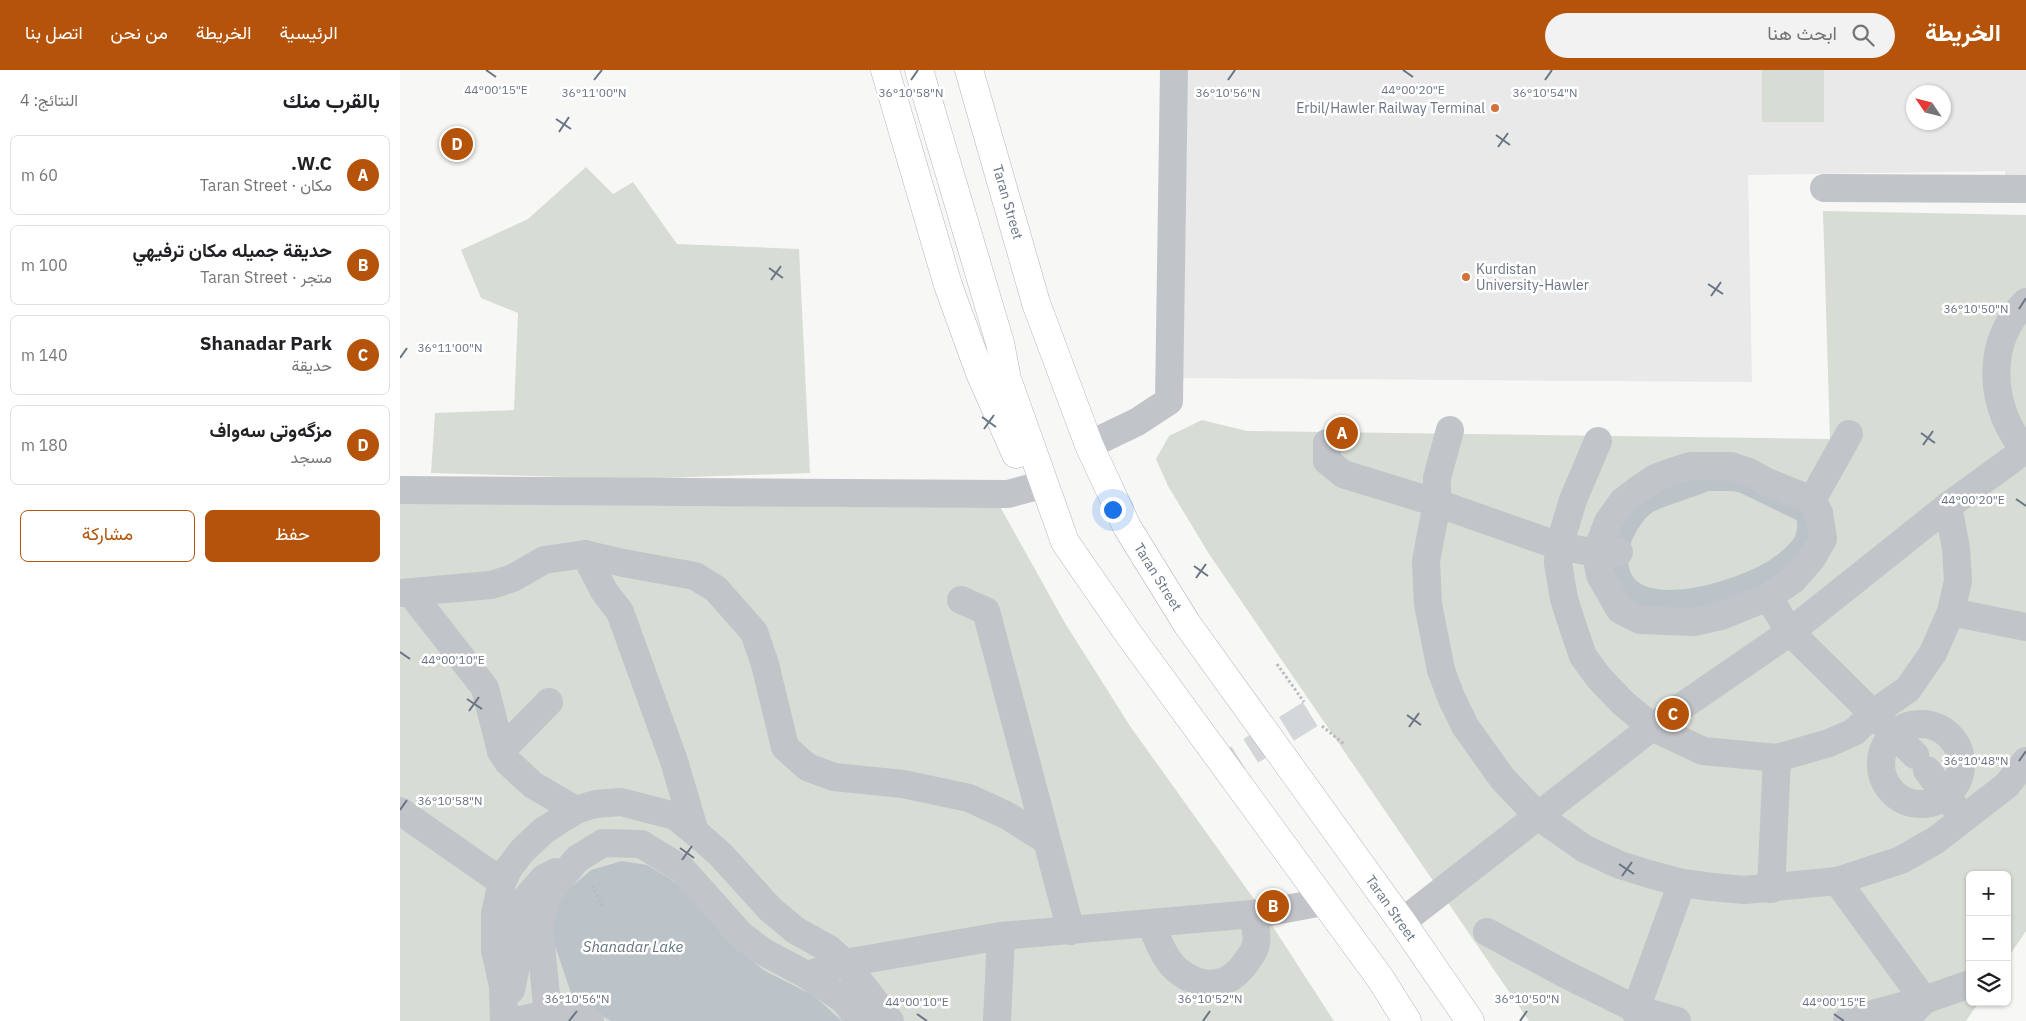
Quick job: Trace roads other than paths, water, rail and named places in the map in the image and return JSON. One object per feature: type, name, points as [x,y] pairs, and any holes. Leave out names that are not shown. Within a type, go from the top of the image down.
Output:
[{"type":"main road","points":[[885,70],[948,285],[992,400],[1008,437],[1034,487],[1065,542],[1130,636],[1380,978],[1407,1021]]},
{"type":"main road","points":[[919,70],[1000,343],[1007,379],[1065,542]]},
{"type":"main road","name":"Taran Street","points":[[969,70],[1036,303],[1089,445],[1127,527],[1187,624],[1402,922],[1470,1021]]},
{"type":"street","points":[[1089,445],[1137,422],[1169,401],[1174,70]]},
{"type":"street","points":[[1824,188],[2026,189]]},
{"type":"street","points":[[1402,922],[1652,727],[1790,632],[1948,506],[2025,451],[2010,430],[1999,406],[1996,381],[1997,355],[2005,331],[2019,309],[2026,302]]},
{"type":"street","points":[[1450,430],[1437,478],[1437,503],[1426,561],[1428,604],[1441,670],[1451,697],[1466,726],[1502,778],[1538,816],[1585,848],[1620,865],[1682,883],[1745,890],[1837,882],[1901,860],[1936,840],[2007,784],[2026,762]]},
{"type":"street","points":[[1812,500],[1849,434]]},
{"type":"street","points":[[1598,441],[1574,500],[1559,546],[1558,564],[1564,599],[1584,656],[1599,678],[1622,703],[1652,727],[1703,750],[1777,758],[1854,732],[1874,712],[1908,689],[1933,653],[1951,612],[1958,581],[1956,548],[1948,506]]},
{"type":"street","points":[[1327,442],[1327,460],[1343,474],[1437,503],[1559,546],[1609,553]]},
{"type":"street","points":[[1690,466],[1731,466],[1812,500],[1819,513],[1811,536],[1812,558],[1793,580],[1768,597],[1721,616],[1694,622],[1640,620],[1620,610],[1600,575],[1609,553],[1608,522],[1623,501],[1655,478],[1690,466]]},
{"type":"street","points":[[400,490],[1008,494],[1034,487]]},
{"type":"street","points":[[405,593],[461,586],[491,585],[513,578],[544,560],[585,554],[695,576],[716,589],[754,632],[766,664],[785,747],[807,767],[834,777],[903,784],[969,798],[1006,815],[1046,840]]},
{"type":"street","points":[[585,554],[604,591],[620,612],[674,761],[695,832]]},
{"type":"street","points":[[405,593],[485,688],[501,751],[508,762],[533,785],[576,810]]},
{"type":"street","points":[[1768,597],[1790,632],[1895,734],[1921,763],[1964,819]]},
{"type":"street","points":[[961,600],[986,611],[1071,931]]},
{"type":"street","points":[[1951,612],[2026,626]]},
{"type":"street","points":[[501,751],[549,702]]},
{"type":"street","points":[[1923,724],[1936,727],[1951,736],[1959,750],[1962,770],[1958,782],[1946,796],[1933,803],[1920,805],[1901,799],[1890,789],[1882,774],[1881,760],[1888,742],[1895,734],[1910,726],[1923,724]]},
{"type":"street","points":[[1890,789],[1951,736]]},
{"type":"street","points":[[1771,889],[1777,758]]},
{"type":"street","points":[[504,1021],[503,986],[496,950],[495,914],[502,882],[509,868],[522,851],[543,831],[576,810],[595,804],[621,802],[675,816],[695,832],[739,875],[770,909],[789,925],[829,949],[846,962],[890,1021]]},
{"type":"street","points":[[400,811],[502,882]]},
{"type":"street","points":[[721,912],[725,902],[714,886],[681,849],[681,842],[687,841],[727,876],[739,875]]},
{"type":"street","points":[[504,1021],[516,966],[516,934],[522,902],[544,878],[603,843],[641,844],[682,869],[741,935],[762,951],[807,975],[844,1000],[860,1021]]},
{"type":"street","points":[[548,1014],[539,926],[549,894],[577,859]]},
{"type":"street","points":[[1837,882],[1924,1000]]},
{"type":"street","points":[[1637,1015],[1682,883]]},
{"type":"street","points":[[807,975],[846,962],[1001,936],[1253,914],[1323,902]]},
{"type":"street","points":[[1151,924],[1160,945],[1179,972],[1203,982],[1219,984],[1236,974],[1253,953],[1256,936],[1253,914]]},
{"type":"street","points":[[1487,932],[1637,1015],[1677,1021]]},
{"type":"street","points":[[998,1021],[1001,936]]},
{"type":"street","points":[[1848,1021],[1924,1000],[1966,985]]},
{"type":"street","points":[[1904,1021],[1924,1000]]},
{"type":"street","points":[[516,1021],[548,1014],[581,1016],[590,1021]]},
{"type":"water","name":"Shanadar Lake","points":[[622,861],[647,865],[671,879],[695,899],[737,949],[765,971],[813,995],[842,1021],[611,1021],[593,1011],[571,993],[551,934],[558,904],[568,890],[591,870]]},
{"type":"waterway","points":[[1706,476],[1744,478],[1808,509],[1812,519],[1812,530],[1806,547],[1795,559],[1776,574],[1749,587],[1726,595],[1701,602],[1675,605],[1651,603],[1631,596],[1618,581],[1613,557],[1616,540],[1624,522],[1636,507],[1649,497],[1706,476]]},
{"type":"tunnel","points":[[1215,773],[1312,713]]},
{"type":"place","name":"Erbil/Hawler Railway Terminal","points":[[1495,108]]},
{"type":"place","name":"مزگەوتی سەواف","points":[[457,144]]},
{"type":"place","name":"Kurdistan University-Hawler","points":[[1466,277]]},
{"type":"place","name":"W.C.","points":[[1342,433]]},
{"type":"place","name":"Shanadar Park","points":[[1673,714]]},
{"type":"place","name":"حديقة جميله مكان ترفيهي","points":[[1273,906]]}]
